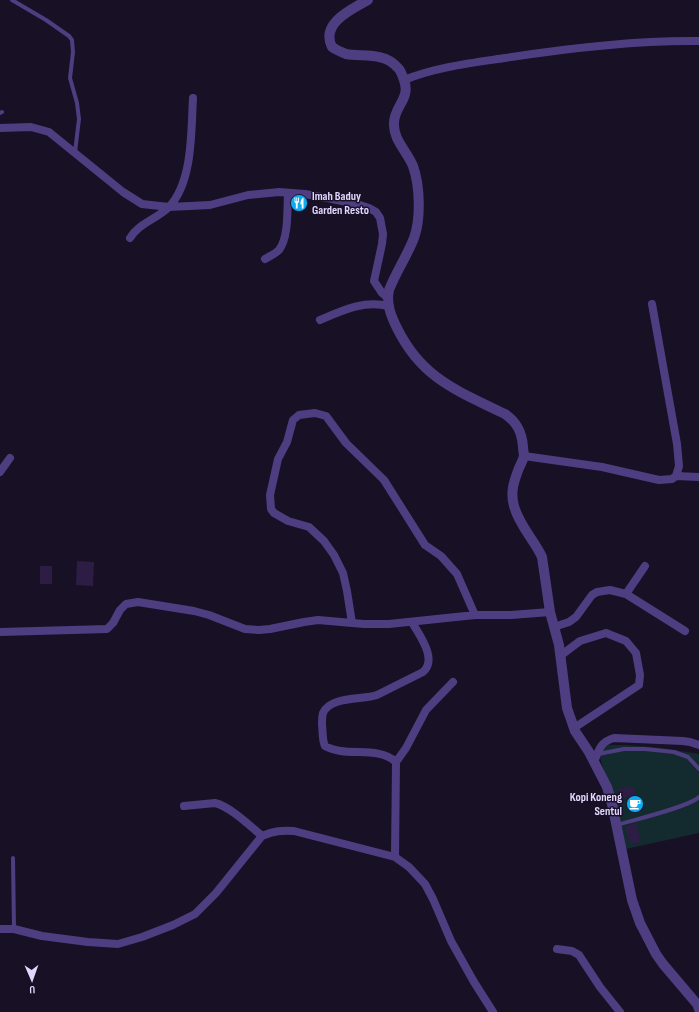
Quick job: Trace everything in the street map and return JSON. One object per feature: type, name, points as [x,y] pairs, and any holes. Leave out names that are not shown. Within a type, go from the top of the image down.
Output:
[{"type":"street","points":[[368,0],[338,19],[330,32],[332,47],[338,51],[346,54],[372,55],[385,59],[397,66],[404,80],[406,90],[394,117],[394,122],[397,139],[411,161],[417,178],[418,220],[415,236],[394,278],[388,302]]},
{"type":"street","points":[[404,80],[428,71],[446,67],[549,51],[641,42],[699,41]]},
{"type":"street","points":[[130,238],[137,229],[169,207],[182,187],[187,174],[193,98]]},
{"type":"street","points":[[0,128],[23,126],[40,128],[49,132],[138,202],[149,205],[169,207],[210,205],[248,195],[288,193],[320,196],[357,204],[376,212],[380,218],[383,234],[374,281],[388,302],[393,319],[401,335],[420,363],[429,372],[448,386],[505,414],[513,420],[522,437],[524,456],[513,484],[512,498],[520,520],[542,557],[550,612],[559,645],[567,708],[574,728],[596,758],[606,787],[616,825],[632,900],[640,922],[656,954],[697,1004],[699,1009]]},
{"type":"street","points":[[266,259],[279,250],[283,242],[286,226],[288,193]]},
{"type":"street","points":[[320,320],[351,307],[388,302]]},
{"type":"street","points":[[652,304],[677,444],[679,466],[676,476]]},
{"type":"street","points":[[352,623],[343,573],[334,555],[324,541],[309,527],[288,521],[274,513],[271,509],[270,495],[278,459],[287,442],[293,420],[299,415],[316,413],[326,416],[346,443],[384,480],[425,546],[441,556],[457,574],[474,615]]},
{"type":"street","points":[[524,456],[602,468],[659,480],[672,479],[676,476],[699,476]]},
{"type":"street","points":[[0,472],[10,458]]},
{"type":"street","points":[[626,594],[645,566]]},
{"type":"street","points":[[554,627],[569,622],[576,617],[592,595],[601,590],[610,590],[626,594],[685,631]]},
{"type":"street","points":[[0,632],[107,629],[126,604],[138,602],[194,611],[245,629],[259,630],[318,620],[377,624],[412,622],[474,615],[511,615],[550,612]]},
{"type":"street","points":[[396,762],[392,758],[382,754],[334,750],[325,746],[323,740],[322,717],[325,710],[336,702],[377,695],[427,669],[429,662],[427,652],[412,622]]},
{"type":"street","points":[[560,656],[580,642],[606,633],[626,641],[636,653],[638,663],[640,675],[639,685],[574,728]]},
{"type":"street","points":[[395,857],[396,762],[406,748],[426,710],[453,682]]},
{"type":"street","points":[[596,758],[605,741],[614,738],[683,741],[699,745]]},
{"type":"street","points":[[184,806],[215,803],[219,804],[234,813],[262,836]]},
{"type":"street","points":[[0,928],[14,929],[62,940],[118,944],[142,937],[173,925],[194,914],[206,904],[262,836],[277,831],[294,831],[395,857],[409,867],[425,884],[439,910],[451,941],[493,1012]]},
{"type":"street","points":[[557,949],[572,951],[579,955],[600,987],[620,1012]]},
{"type":"lane","points":[[12,0],[70,36],[72,40],[70,78],[77,103],[79,119],[75,152]]},
{"type":"lane","points":[[596,758],[624,749],[645,749],[674,752],[688,757],[699,769]]},
{"type":"lane","points":[[616,825],[696,801],[699,797]]},
{"type":"lane","points":[[13,858],[14,929]]},
{"type":"green space","points":[[605,745],[662,748],[699,754],[699,833],[626,849],[600,757]]},
{"type":"building","points":[[77,561],[94,562],[93,586],[76,585]]},
{"type":"building","points":[[40,566],[52,566],[52,584],[40,584]]},
{"type":"building","points":[[634,786],[635,796],[619,798],[618,789]]},
{"type":"building","points":[[636,823],[641,842],[630,844],[625,827]]},
{"type":"place","name":"Imah Baduy Garden Resto","points":[[299,203]]},
{"type":"place","name":"Kopi Koneng Sentul","points":[[635,804]]}]
